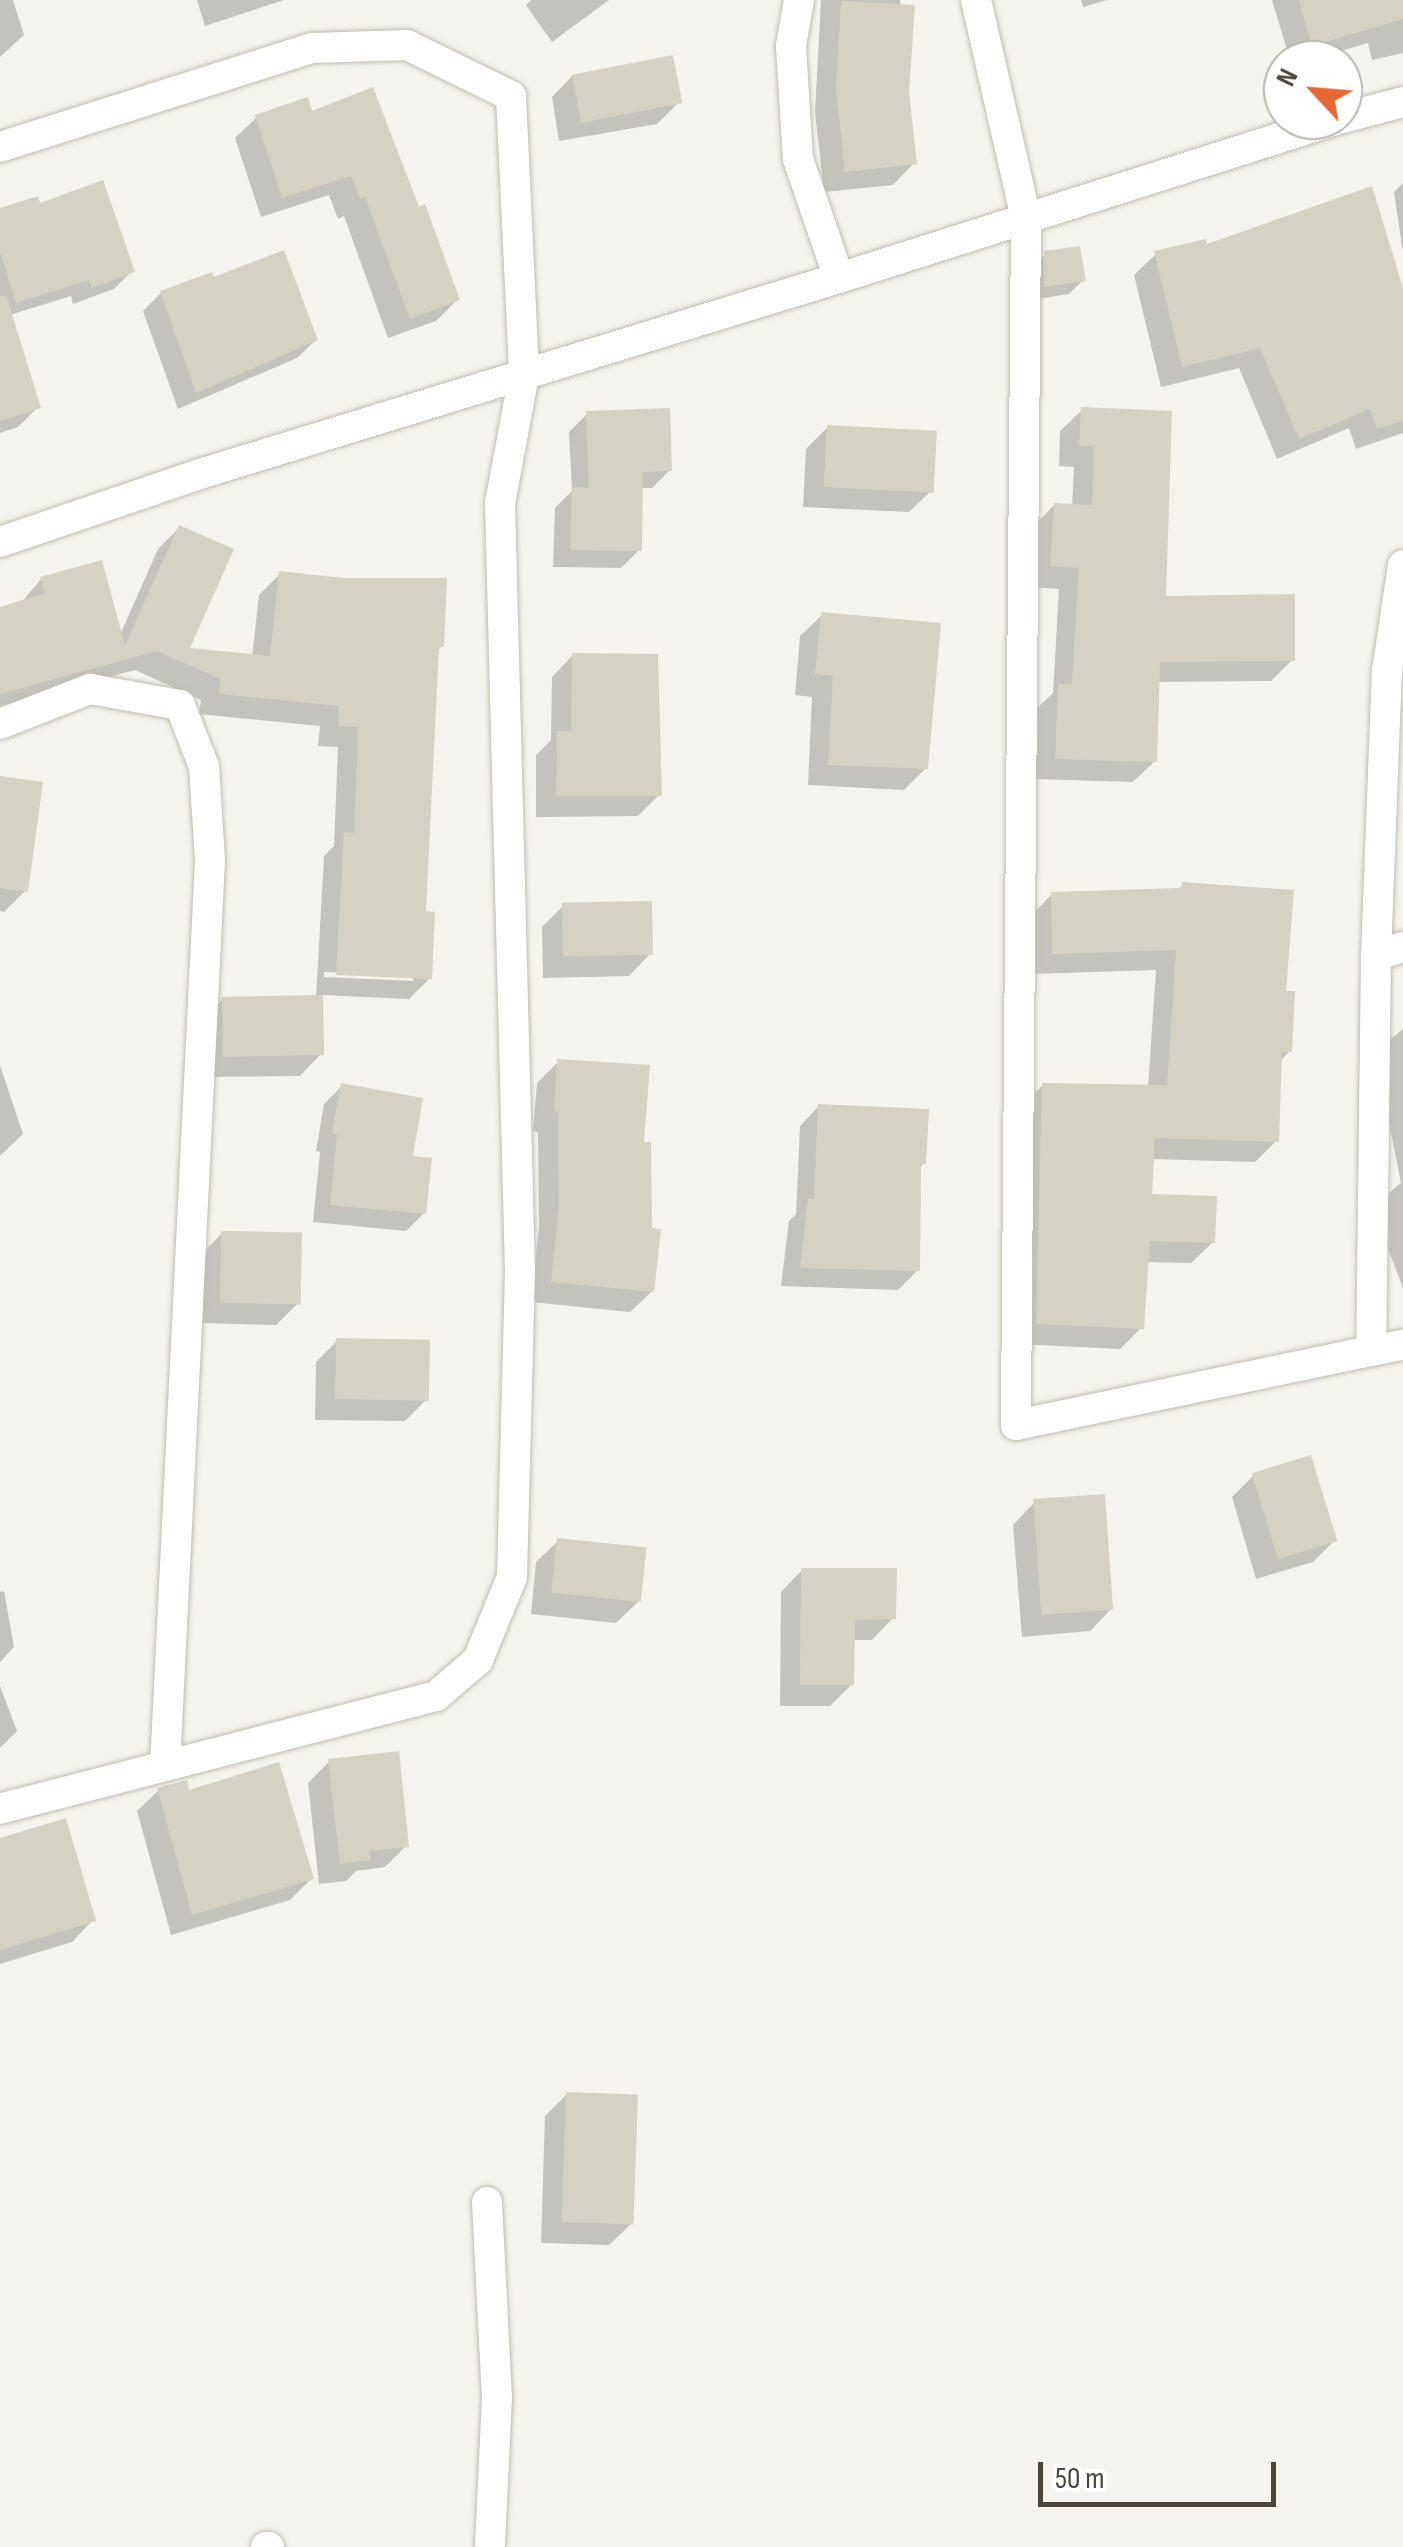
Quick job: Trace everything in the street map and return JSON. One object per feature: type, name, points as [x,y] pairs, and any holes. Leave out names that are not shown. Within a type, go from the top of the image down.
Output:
[{"type":"street","points":[[799,0],[791,46],[798,159],[839,278]]},
{"type":"street","points":[[976,0],[1026,219],[1016,1425],[1403,1345]]},
{"type":"street","points":[[0,147],[313,48],[407,46],[511,96],[524,375],[500,504],[520,1270],[512,1577],[478,1660],[436,1696],[0,1809]]},
{"type":"street","points":[[1363,113],[1403,102]]},
{"type":"street","points":[[0,542],[203,473],[1274,140]]},
{"type":"street","points":[[1371,1351],[1389,951],[1387,672],[1403,565]]},
{"type":"street","points":[[0,724],[90,689],[180,705],[204,767],[210,860],[165,1766]]},
{"type":"street","points":[[487,2202],[497,2398],[490,2547]]},
{"type":"building","points":[[1299,0],[1403,0],[1403,19],[1332,40],[1310,40]]},
{"type":"building","points":[[841,1],[915,5],[909,92],[917,164],[845,172],[836,89]]},
{"type":"building","points":[[673,55],[682,103],[581,123],[572,75]]},
{"type":"building","points":[[373,87],[419,207],[425,204],[460,300],[410,319],[365,197],[360,199],[351,176],[282,198],[255,115],[308,97],[312,111]]},
{"type":"building","points":[[103,180],[135,272],[91,288],[89,280],[16,303],[0,252],[0,208],[38,196],[40,203]]},
{"type":"building","points":[[1372,186],[1403,288],[1403,421],[1377,429],[1370,409],[1299,439],[1260,348],[1182,367],[1154,251],[1206,239],[1207,244]]},
{"type":"building","points":[[1080,246],[1086,281],[1044,287],[1044,251]]},
{"type":"building","points":[[284,250],[318,340],[196,393],[160,291],[212,272],[214,277]]},
{"type":"building","points":[[6,295],[41,408],[0,421],[0,296]]},
{"type":"building","points":[[1081,407],[1172,411],[1166,596],[1295,594],[1295,661],[1160,662],[1157,762],[1055,759],[1058,684],[1072,684],[1079,568],[1050,566],[1054,503],[1092,505],[1094,446],[1079,446]]},
{"type":"building","points":[[670,408],[672,471],[643,472],[642,551],[570,550],[572,487],[589,488],[586,411]]},
{"type":"building","points":[[827,425],[937,431],[934,493],[824,487]]},
{"type":"building","points":[[179,525],[234,549],[190,648],[270,656],[279,571],[343,578],[447,578],[444,647],[439,647],[426,911],[435,912],[432,979],[336,975],[344,832],[354,833],[358,727],[338,726],[339,706],[219,694],[220,679],[157,651],[0,694],[0,607],[45,593],[40,577],[102,560],[125,645]]},
{"type":"building","points":[[821,612],[941,623],[928,769],[828,765],[833,676],[815,674]]},
{"type":"building","points":[[572,653],[658,654],[662,796],[556,796],[557,731],[571,731]]},
{"type":"building","points":[[0,776],[43,782],[28,892],[0,888]]},
{"type":"building","points":[[1182,882],[1294,890],[1286,991],[1295,991],[1292,1052],[1282,1052],[1279,1142],[1155,1138],[1152,1194],[1217,1196],[1215,1243],[1150,1241],[1144,1329],[1036,1324],[1042,1083],[1167,1085],[1176,950],[1052,954],[1051,892],[1181,888]]},
{"type":"building","points":[[652,901],[653,955],[563,957],[562,903]]},
{"type":"building","points":[[323,995],[324,1055],[223,1057],[222,997]]},
{"type":"building","points":[[557,1059],[650,1065],[644,1142],[651,1142],[652,1228],[661,1229],[654,1292],[551,1282],[559,1205],[558,1111],[554,1111]]},
{"type":"building","points":[[341,1083],[423,1098],[413,1156],[432,1158],[426,1214],[330,1205],[337,1134],[332,1134]]},
{"type":"building","points":[[818,1104],[929,1109],[926,1164],[921,1164],[920,1271],[800,1268],[808,1198],[814,1199]]},
{"type":"building","points":[[221,1231],[302,1232],[301,1304],[220,1303]]},
{"type":"building","points":[[336,1338],[430,1340],[429,1401],[335,1399]]},
{"type":"building","points":[[1311,1455],[1337,1541],[1278,1559],[1252,1473]]},
{"type":"building","points":[[1105,1494],[1113,1610],[1041,1615],[1033,1499]]},
{"type":"building","points":[[557,1538],[647,1547],[641,1602],[551,1593]]},
{"type":"building","points":[[801,1568],[897,1568],[896,1619],[855,1620],[854,1685],[800,1685]]},
{"type":"building","points":[[399,1751],[409,1847],[369,1851],[370,1860],[340,1864],[328,1759]]},
{"type":"building","points":[[279,1762],[314,1879],[192,1915],[157,1788],[187,1780],[189,1790]]},
{"type":"building","points":[[66,1818],[96,1921],[0,1950],[0,1838]]},
{"type":"building","points":[[566,2092],[638,2095],[633,2224],[561,2222]]}]
